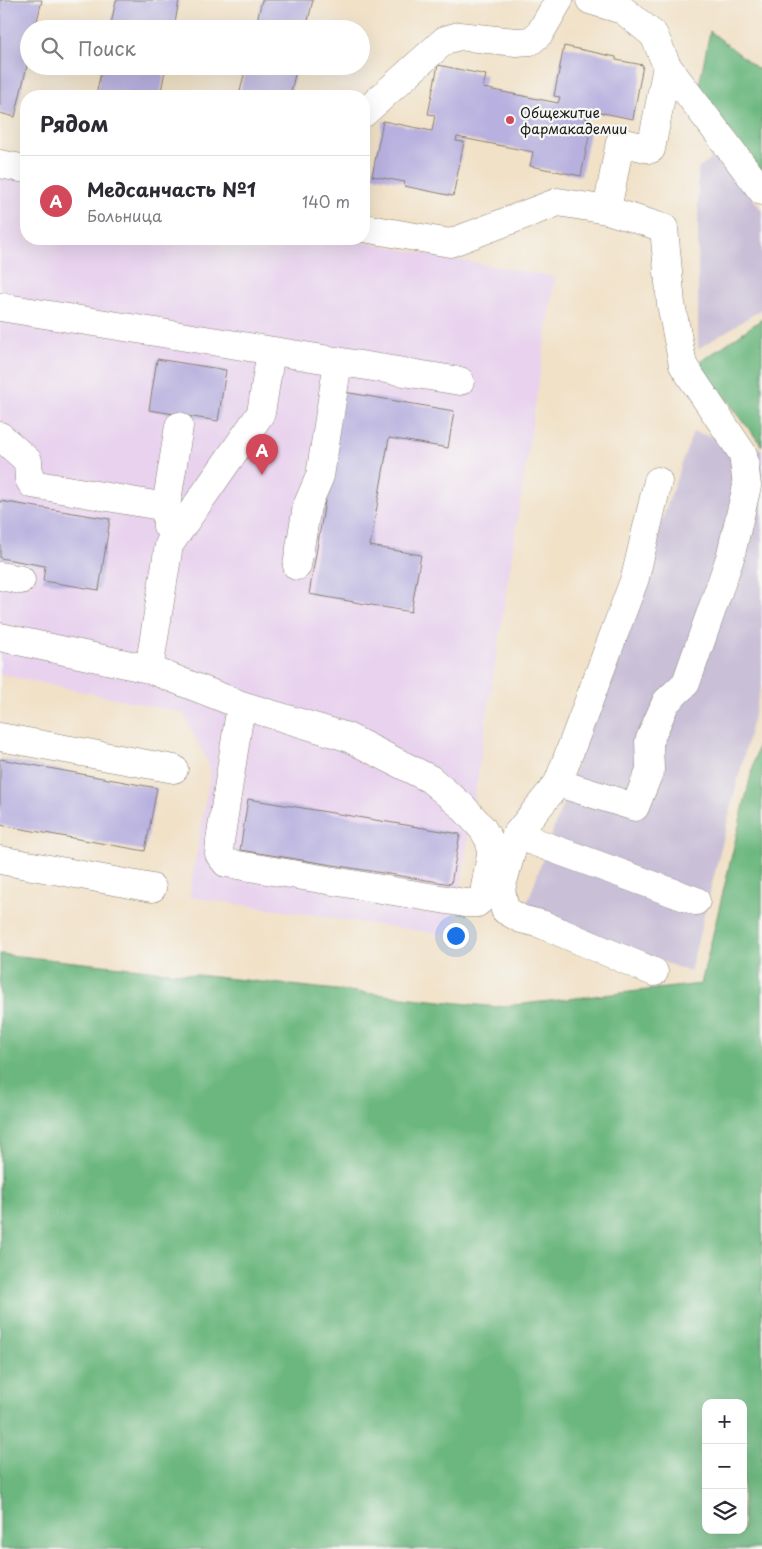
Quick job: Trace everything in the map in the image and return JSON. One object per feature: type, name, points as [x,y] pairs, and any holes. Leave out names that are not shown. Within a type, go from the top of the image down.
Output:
[{"type":"lane","points":[[370,108],[445,40],[459,36],[516,42],[531,40],[540,32],[560,0]]},
{"type":"lane","points":[[590,0],[623,10],[654,35],[667,66],[762,191]]},
{"type":"lane","points":[[607,210],[620,142],[651,149],[667,66]]},
{"type":"lane","points":[[0,164],[20,167]]},
{"type":"lane","points":[[370,229],[450,242],[558,202],[607,210],[664,228],[671,304],[683,365],[743,454],[747,486],[730,558],[686,683],[666,702],[649,740],[650,770],[635,807],[558,783]]},
{"type":"lane","points":[[0,307],[460,381]]},
{"type":"lane","points":[[169,545],[261,413],[271,351]]},
{"type":"lane","points":[[297,566],[307,506],[320,476],[338,362]]},
{"type":"lane","points":[[149,669],[169,545],[166,507],[179,426]]},
{"type":"lane","points":[[0,436],[28,461],[29,479],[32,484],[166,507]]},
{"type":"lane","points":[[654,972],[541,924],[521,919],[505,910],[500,889],[516,835],[558,783],[635,578],[658,481]]},
{"type":"lane","points":[[0,637],[149,669],[242,705],[347,737],[430,779],[462,806],[482,828],[490,841],[491,855],[482,898],[478,903],[465,903],[226,864],[219,854],[220,841],[242,705]]},
{"type":"lane","points":[[0,737],[174,769]]},
{"type":"lane","points":[[516,835],[696,901]]},
{"type":"lane","points":[[0,860],[152,888]]},
{"type":"shaded area","points":[[720,153],[762,211],[762,309],[698,349],[698,169]]},
{"type":"shaded area","points":[[0,177],[20,180],[20,245],[370,244],[555,277],[453,936],[189,897],[211,769],[183,713],[0,674]]},
{"type":"shaded area","points":[[693,432],[762,449],[762,683],[690,972],[525,910]]},
{"type":"green space","points":[[710,31],[762,72],[762,172],[698,91]]},
{"type":"green space","points":[[762,319],[762,446],[699,363]]},
{"type":"green space","points":[[762,729],[762,1549],[0,1549],[0,954],[496,1007],[701,984]]},
{"type":"building","points":[[0,0],[42,0],[37,20],[20,20],[20,75],[25,75],[15,117],[0,113]]},
{"type":"building","points":[[116,0],[179,0],[176,20],[112,20]]},
{"type":"building","points":[[262,0],[313,0],[308,20],[257,20]]},
{"type":"building","name":"Общежитие фармакадемии","points":[[564,46],[643,65],[633,119],[588,110],[585,125],[591,126],[581,176],[530,166],[533,152],[457,137],[456,141],[464,142],[453,196],[404,186],[405,182],[372,176],[383,121],[432,131],[435,115],[428,114],[438,65],[486,75],[483,88],[558,103],[560,97],[554,96]]},
{"type":"building","points":[[100,75],[164,75],[161,90],[97,90]]},
{"type":"building","points":[[244,75],[295,75],[291,90],[240,90]]},
{"type":"building","points":[[157,359],[226,370],[218,421],[149,410]]},
{"type":"building","points":[[344,392],[454,411],[448,448],[389,438],[370,546],[421,555],[411,612],[309,594]]},
{"type":"building","points":[[0,501],[110,519],[99,590],[43,581],[45,566],[0,558]]},
{"type":"building","points":[[0,759],[157,788],[145,851],[0,825]]},
{"type":"building","points":[[248,799],[460,834],[451,884],[240,850]]},
{"type":"place","name":"Общежитие фармакадемии","points":[[510,120]]},
{"type":"place","name":"Медсанчасть №1","points":[[262,475]]}]
